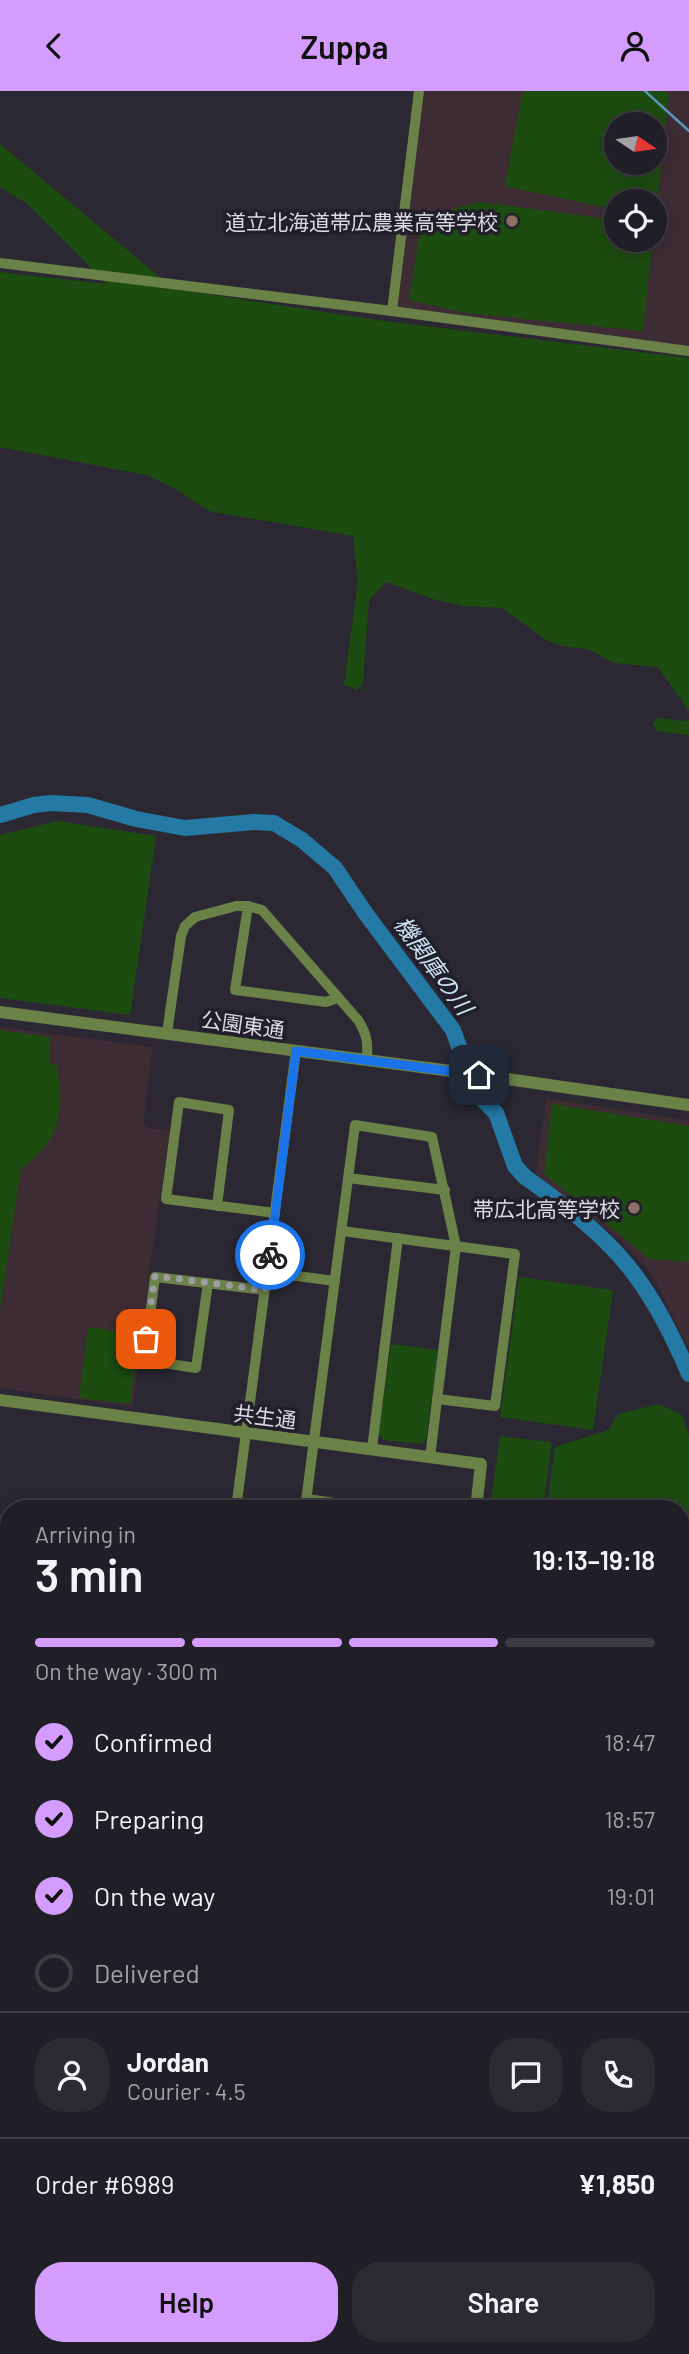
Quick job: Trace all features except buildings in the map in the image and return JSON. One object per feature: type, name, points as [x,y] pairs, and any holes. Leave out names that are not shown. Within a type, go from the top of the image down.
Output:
[{"type":"street","points":[[392,311],[419,91]]},
{"type":"street","points":[[0,263],[689,351]]},
{"type":"street","points":[[167,1033],[181,936],[186,926],[195,917],[236,906],[248,906],[262,910],[365,1031],[368,1042],[367,1059]]},
{"type":"street","points":[[248,906],[235,990],[326,1002],[338,998]]},
{"type":"street","name":"公園東通","points":[[0,1012],[451,1070],[689,1105]]},
{"type":"street","points":[[237,1500],[296,1051]]},
{"type":"street","points":[[217,1206],[229,1110],[178,1102],[166,1199],[217,1206],[275,1213]]},
{"type":"street","points":[[307,1500],[355,1125],[432,1137],[445,1190],[456,1245],[430,1457]]},
{"type":"street","points":[[348,1178],[445,1190]]},
{"type":"street","points":[[342,1231],[515,1254],[495,1406],[437,1399]]},
{"type":"street","points":[[372,1449],[398,1238]]},
{"type":"street","points":[[267,1272],[335,1281]]},
{"type":"street","points":[[208,1283],[196,1368],[144,1360],[155,1276],[265,1290]]},
{"type":"street","name":"共生通","points":[[0,1400],[481,1464],[477,1500]]},
{"type":"shaded area","name":"道立北海道帯広農業高等学校","points":[[424,91],[689,91],[689,357],[396,316]]},
{"type":"shaded area","points":[[0,1027],[153,1047],[143,1121],[150,1129],[170,1130],[133,1407],[0,1388]]},
{"type":"shaded area","name":"帯広北高等学校","points":[[547,1098],[689,1121],[689,1349],[651,1273],[623,1242],[535,1174]]},
{"type":"green space","points":[[524,91],[666,91],[669,94],[667,112],[604,112],[604,175],[660,175],[659,189],[604,189],[604,207],[505,186]]},
{"type":"green space","points":[[0,144],[174,289],[384,321],[689,358],[689,711],[658,667],[614,663],[588,649],[562,646],[546,640],[502,608],[463,606],[433,599],[386,582],[369,600],[363,682],[358,690],[344,685],[358,581],[353,536],[209,511],[174,488],[146,475],[0,447],[0,272],[107,284],[27,204],[0,187]]},
{"type":"green space","points":[[479,202],[604,218],[604,252],[652,252],[643,331],[465,313],[409,300],[422,217]]},
{"type":"green space","points":[[657,718],[688,721],[689,718],[689,735],[656,731],[653,723]]},
{"type":"green space","points":[[57,821],[156,836],[130,1015],[0,998],[0,835]]},
{"type":"green space","points":[[0,1030],[50,1037],[49,1063],[57,1065],[60,1110],[57,1123],[45,1147],[21,1169],[0,1310]]},
{"type":"green space","name":"帯広北高等学校","points":[[552,1104],[689,1126],[689,1262],[650,1259],[544,1174]]},
{"type":"green space","points":[[519,1277],[613,1290],[593,1430],[500,1417]]},
{"type":"green space","points":[[88,1327],[140,1334],[130,1404],[79,1398]]},
{"type":"green space","points":[[391,1344],[438,1350],[426,1440],[421,1444],[383,1440],[379,1434]]},
{"type":"green space","points":[[659,1404],[682,1415],[689,1435],[689,1500],[550,1500],[555,1447],[609,1430],[618,1414]]},
{"type":"green space","points":[[500,1436],[552,1442],[544,1500],[491,1500]]},
{"type":"waterway","points":[[645,91],[689,131]]},
{"type":"waterway","name":"機関庫の川","points":[[0,815],[50,803],[88,805],[136,819],[185,828],[254,822],[274,823],[302,840],[335,868],[453,1030],[476,1093],[496,1113],[515,1166],[525,1177],[593,1229],[628,1266],[662,1318],[689,1374]]},
{"type":"way so far","points":[[146,1339],[155,1276],[265,1290],[270,1255]]},
{"type":"place","name":"道立北海道帯広農業高等学校","points":[[512,221]]},
{"type":"place","name":"帯広北高等学校","points":[[634,1208]]},
{"type":"route","points":[[270,1255],[296,1051],[479,1075]]}]
